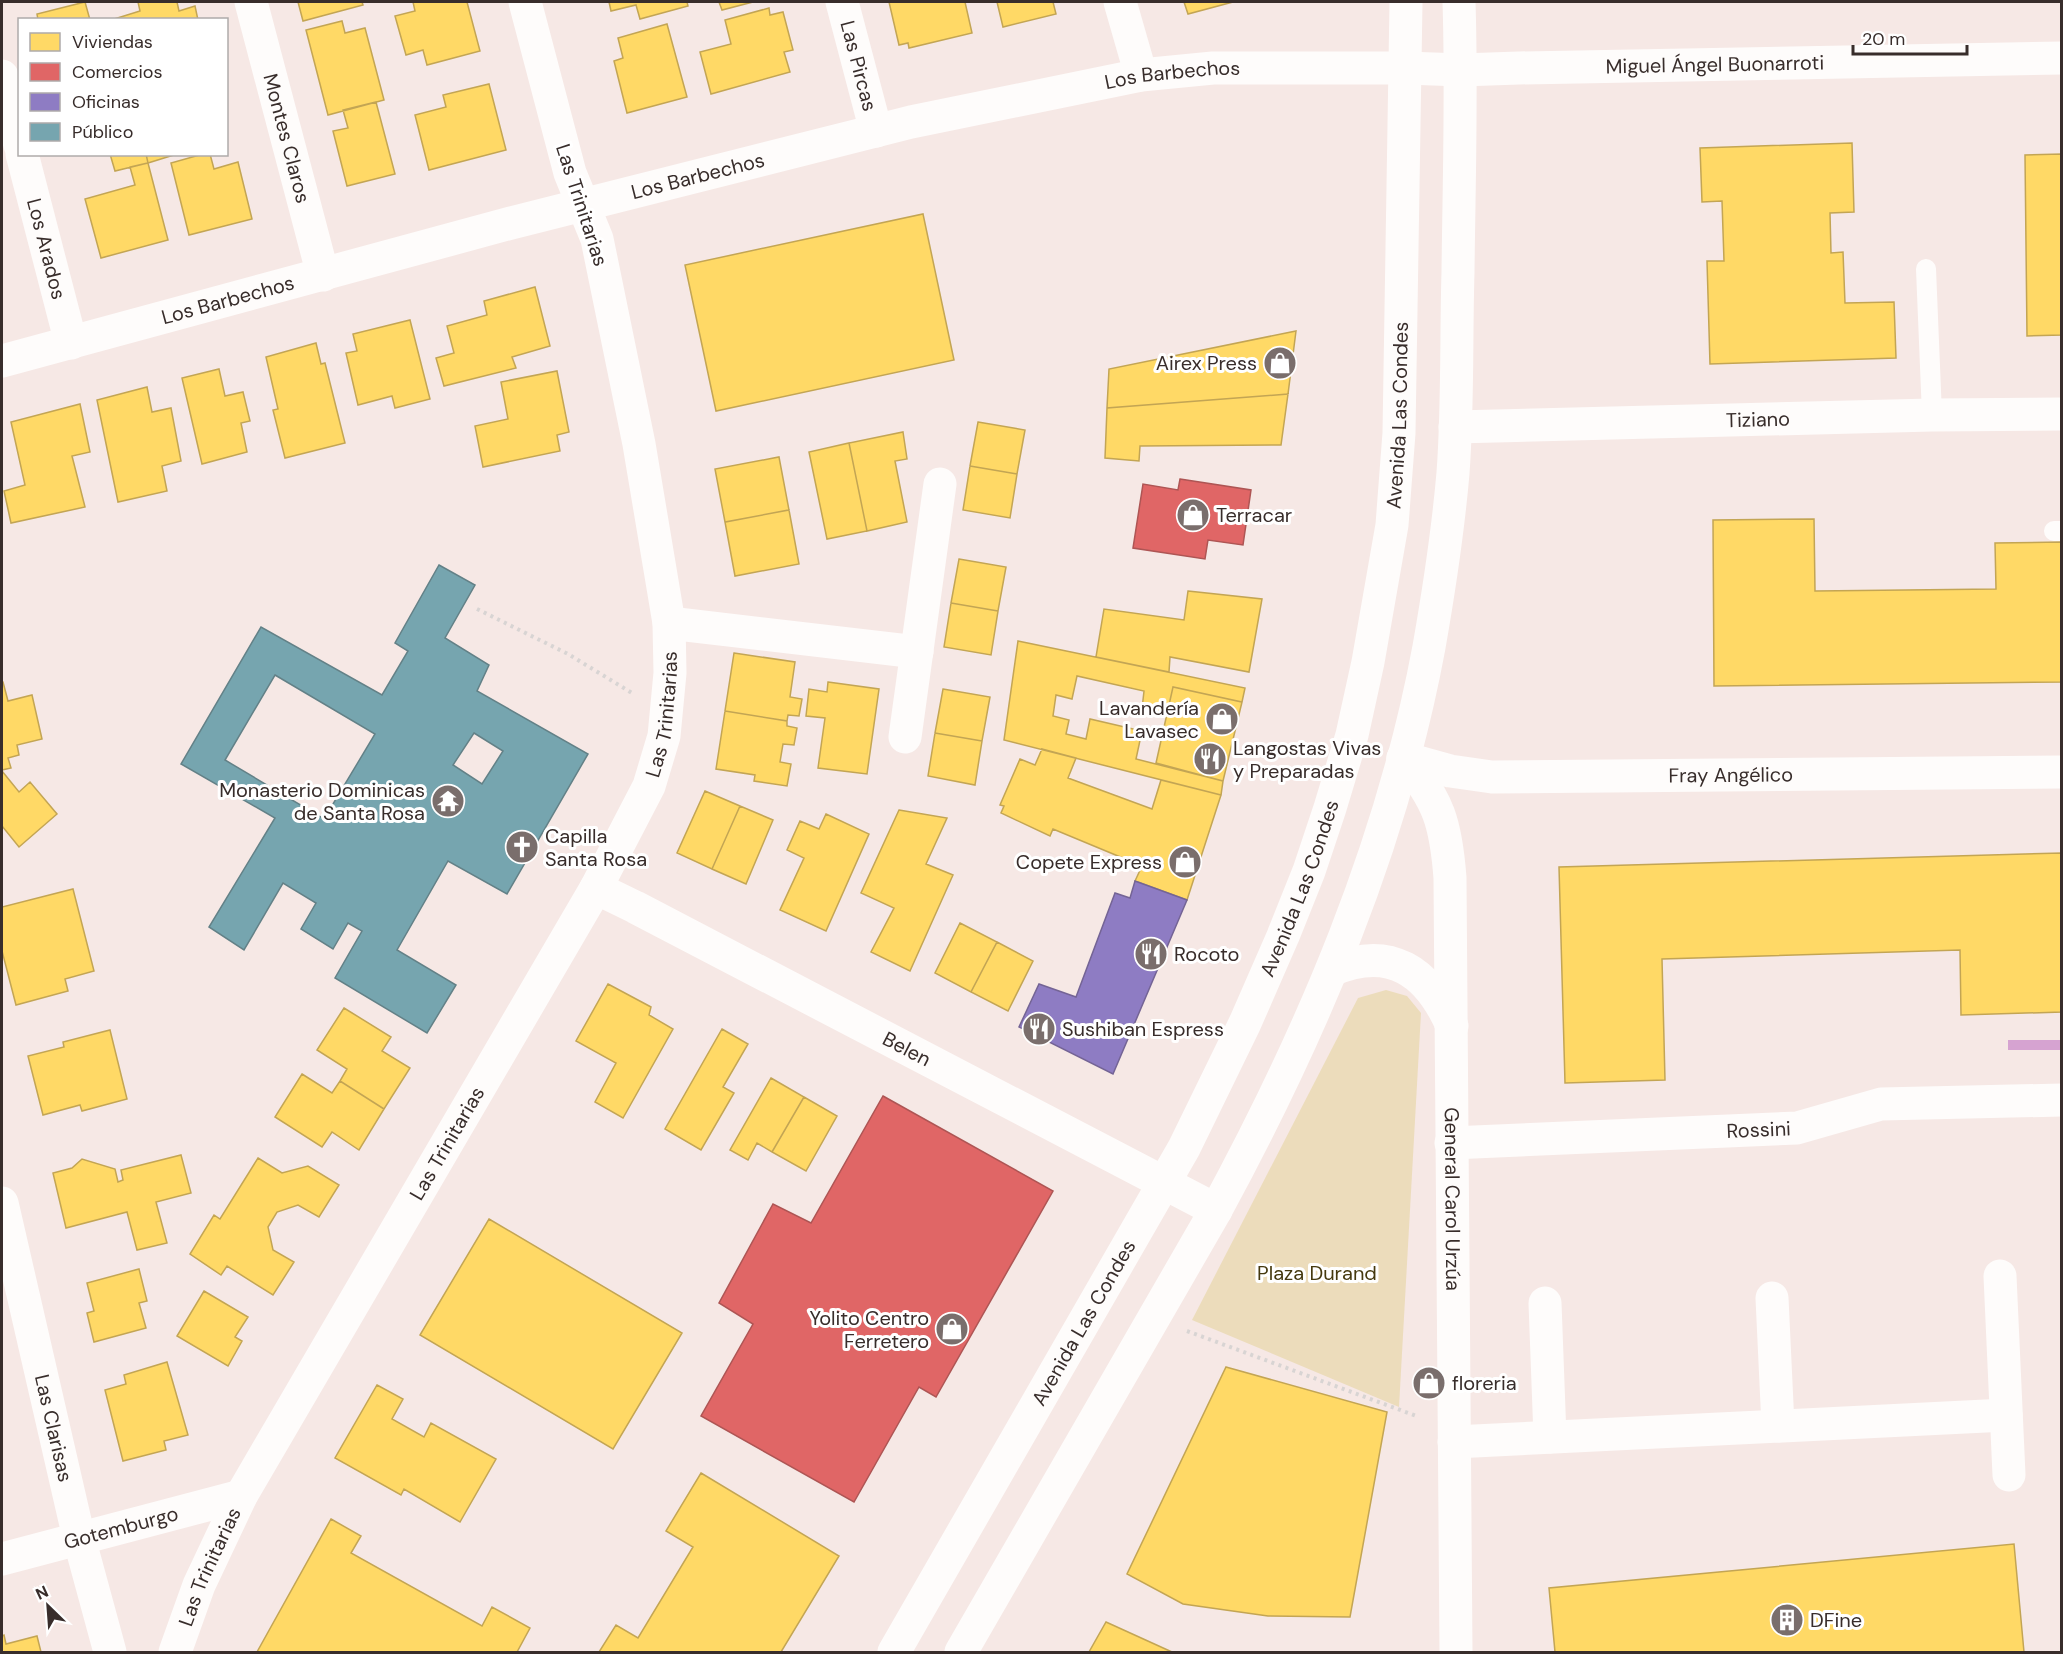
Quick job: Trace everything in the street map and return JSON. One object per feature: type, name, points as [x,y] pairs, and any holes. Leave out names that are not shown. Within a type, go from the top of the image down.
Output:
[{"type":"street","name":"Montes Claros","points":[[251,2],[323,274]]},
{"type":"street","name":"Las Trinitarias","points":[[175,1653],[199,1586],[241,1496],[596,888],[649,786],[664,736],[670,673],[669,623],[639,444],[597,239],[570,173],[525,2]]},
{"type":"street","name":"Las Pircas","points":[[842,2],[876,131]]},
{"type":"street","points":[[1120,2],[1141,75]]},
{"type":"street","name":"Avenida Las Condes","points":[[894,1653],[1165,1182],[1218,1081],[1287,926],[1309,871],[1330,808],[1359,704],[1392,525],[1396,474],[1407,2]]},
{"type":"street","points":[[962,1653],[1216,1210],[1260,1127],[1332,970],[1359,899],[1403,759],[1418,700],[1438,594],[1453,473],[1461,70],[1459,2]]},
{"type":"street","name":"Miguel Ángel Buonarroti","points":[[1406,68],[1461,70],[2061,58]]},
{"type":"street","name":"Los Barbechos","points":[[2,361],[511,224],[911,122],[1141,75],[1213,68],[1406,68]]},
{"type":"street","points":[[2,76],[18,137]]},
{"type":"street","name":"Los Arados","points":[[23,156],[71,343]]},
{"type":"street","name":"Tiziano","points":[[1455,428],[1932,415],[2061,414]]},
{"type":"street","points":[[905,737],[940,484]]},
{"type":"street","name":"Las Trinitarias","points":[[669,623],[917,652]]},
{"type":"street","name":"Fray Angélico","points":[[1403,759],[1450,771],[1492,777],[2061,772]]},
{"type":"street","name":"General Carol Urzúa","points":[[1403,759],[1422,780],[1436,806],[1444,826],[1448,847],[1452,1026],[1456,1653]]},
{"type":"street","name":"Belen","points":[[596,888],[1216,1210]]},
{"type":"street","points":[[1332,970],[1367,959],[1398,964],[1434,992],[1452,1026]]},
{"type":"street","name":"Rossini","points":[[1451,1143],[1797,1128],[1881,1104],[2061,1100]]},
{"type":"street","name":"Las Clarisas","points":[[2,1203],[79,1538],[110,1653]]},
{"type":"street","points":[[2000,1276],[2009,1475]]},
{"type":"street","points":[[1772,1298],[1778,1426]]},
{"type":"street","points":[[1545,1303],[1550,1437]]},
{"type":"street","points":[[1454,1442],[2006,1415]]},
{"type":"street","name":"Gotemburgo","points":[[2,1559],[241,1496]]},
{"type":"lane","points":[[1926,269],[1932,415]]},
{"type":"path","points":[[477,609],[568,654],[626,688],[638,699]]},
{"type":"path","points":[[1153,1318],[1421,1418],[1454,1442]]},
{"type":"green space","name":"Plaza Durand","points":[[1386,990],[1407,996],[1421,1013],[1399,1407],[1192,1320],[1358,998]]},
{"type":"shaded area","points":[[2008,1040],[2061,1040],[2061,1050],[2008,1050]]},
{"type":"building: Viviendas","points":[[85,2],[89,18],[38,18],[37,14]]},
{"type":"building: Viviendas","points":[[138,2],[177,2],[179,11],[195,6],[198,18],[117,18],[140,11]]},
{"type":"building: Viviendas","points":[[298,2],[362,2],[363,5],[303,21]]},
{"type":"building: Viviendas","points":[[413,2],[467,2],[480,51],[427,65],[423,50],[406,55],[395,16],[415,11]]},
{"type":"building: Viviendas","points":[[609,2],[687,2],[688,6],[640,19],[636,5],[611,11]]},
{"type":"building: Viviendas","points":[[719,2],[753,2],[722,10]]},
{"type":"building: Viviendas","points":[[889,2],[965,2],[972,33],[909,48],[908,43],[899,45]]},
{"type":"building: Viviendas","points":[[997,2],[1053,2],[1056,14],[1003,27]]},
{"type":"building: Viviendas","points":[[1184,2],[1233,2],[1188,14]]},
{"type":"building: Viviendas","points":[[769,8],[770,15],[783,12],[793,50],[784,52],[790,72],[711,94],[700,52],[731,44],[725,20]]},
{"type":"building: Viviendas","points":[[342,21],[345,33],[365,28],[384,100],[328,115],[306,30]]},
{"type":"building: Viviendas","points":[[667,24],[687,97],[627,113],[614,61],[623,58],[618,38]]},
{"type":"building: Viviendas","points":[[489,84],[506,150],[429,170],[415,115],[446,107],[443,95]]},
{"type":"building: Viviendas","points":[[376,102],[395,174],[347,186],[333,131],[348,128],[343,110]]},
{"type":"building: Viviendas","points":[[1852,143],[1854,212],[1830,213],[1831,253],[1843,252],[1845,303],[1894,302],[1896,358],[1710,364],[1707,261],[1724,261],[1722,201],[1702,202],[1700,148]]},
{"type":"building: Viviendas","points":[[2062,154],[2062,335],[2027,336],[2025,155]]},
{"type":"building: Viviendas","points":[[111,156],[146,156],[148,163],[115,171]]},
{"type":"building: Viviendas","points":[[146,156],[171,156],[148,163]]},
{"type":"building: Viviendas","points":[[196,156],[211,156],[214,169],[238,162],[252,219],[189,235],[171,163]]},
{"type":"building: Viviendas","points":[[148,163],[168,240],[101,258],[85,199],[135,185],[130,167]]},
{"type":"building: Viviendas","points":[[923,214],[954,360],[716,411],[685,265]]},
{"type":"building: Viviendas","points":[[535,287],[550,346],[512,357],[516,368],[444,386],[436,358],[454,353],[447,326],[487,315],[484,301]]},
{"type":"building: Viviendas","points":[[410,320],[430,399],[395,408],[392,396],[358,405],[346,353],[357,351],[353,334]]},
{"type":"building: Viviendas","points":[[1296,331],[1288,394],[1107,408],[1109,369]]},
{"type":"building: Viviendas","points":[[316,343],[321,364],[325,363],[345,443],[285,458],[273,410],[278,409],[266,357]]},
{"type":"building: Viviendas","points":[[219,369],[225,396],[243,392],[250,421],[241,423],[247,452],[202,464],[182,378]]},
{"type":"building: Viviendas","points":[[557,371],[569,432],[557,435],[560,451],[483,467],[475,426],[508,419],[501,382]]},
{"type":"building: Viviendas","points":[[147,387],[152,412],[171,408],[181,461],[162,466],[167,491],[118,502],[97,400]]},
{"type":"building: Viviendas","points":[[1288,394],[1281,445],[1140,446],[1139,461],[1105,458],[1107,408]]},
{"type":"building: Viviendas","points":[[80,404],[90,452],[72,456],[85,507],[11,523],[4,491],[25,485],[11,422]]},
{"type":"building: Viviendas","points":[[978,422],[1025,430],[1017,474],[970,466]]},
{"type":"building: Viviendas","points":[[903,432],[907,459],[895,461],[907,522],[867,531],[849,443]]},
{"type":"building: Viviendas","points":[[849,443],[867,531],[827,539],[809,452]]},
{"type":"building: Viviendas","points":[[779,457],[789,510],[725,522],[715,469]]},
{"type":"building: Viviendas","points":[[970,466],[1017,474],[1010,518],[963,510]]},
{"type":"building: Viviendas","points":[[789,510],[799,564],[735,576],[725,522]]},
{"type":"building: Viviendas","points":[[1814,519],[1815,591],[1996,589],[1995,543],[2062,542],[2062,682],[1714,686],[1713,520]]},
{"type":"building: Viviendas","points":[[959,559],[1006,567],[998,611],[951,603]]},
{"type":"building: Viviendas","points":[[1188,591],[1262,599],[1249,672],[1170,657],[1169,672],[1096,657],[1104,609],[1184,620]]},
{"type":"building: Viviendas","points":[[951,603],[998,611],[991,655],[944,647]]},
{"type":"building: Viviendas","points":[[1018,641],[1245,688],[1242,702],[1173,687],[1167,714],[1142,709],[1144,691],[1077,676],[1072,699],[1056,695],[1053,716],[1069,720],[1066,734],[1086,739],[1090,719],[1142,731],[1136,759],[1223,781],[1221,795],[1004,740]]},
{"type":"building: Viviendas","points":[[734,653],[795,662],[790,697],[802,699],[799,716],[788,715],[787,721],[725,711]]},
{"type":"building: Viviendas","points":[[2,682],[8,701],[32,695],[42,739],[17,745],[19,755],[8,758],[11,768],[2,770]]},
{"type":"building: Viviendas","points":[[828,682],[879,689],[867,774],[818,768],[825,718],[806,716],[809,689],[827,692]]},
{"type":"building: Viviendas","points":[[1173,687],[1242,702],[1223,781],[1156,763]]},
{"type":"building: Viviendas","points":[[943,689],[990,697],[982,741],[935,733]]},
{"type":"building: Viviendas","points":[[725,711],[787,721],[787,726],[797,728],[794,745],[783,744],[780,762],[791,764],[787,786],[754,781],[755,775],[716,769]]},
{"type":"building: Viviendas","points":[[935,733],[982,741],[975,785],[928,776]]},
{"type":"building: Viviendas","points":[[1042,749],[1076,758],[1068,778],[1152,809],[1161,780],[1221,795],[1187,900],[1135,881],[1142,866],[1053,829],[1050,836],[1001,813],[1004,806],[1000,805],[1020,759],[1035,765]]},
{"type":"building: Viviendas","points":[[2,771],[19,792],[30,782],[57,814],[19,847],[2,826]]},
{"type":"building: Viviendas","points":[[705,791],[740,806],[712,869],[677,853]]},
{"type":"building: Viviendas","points":[[740,806],[773,820],[746,884],[712,869]]},
{"type":"building: Viviendas","points":[[899,810],[947,818],[926,864],[953,875],[910,971],[871,952],[894,908],[861,893]]},
{"type":"building: Viviendas","points":[[826,814],[869,834],[826,931],[780,910],[804,858],[787,850],[800,821],[819,829]]},
{"type":"building: Viviendas","points":[[2062,853],[2062,1012],[1961,1015],[1960,950],[1662,959],[1665,1080],[1565,1083],[1559,867]]},
{"type":"building: Viviendas","points":[[73,889],[94,971],[65,979],[68,991],[16,1005],[2,951],[2,907]]},
{"type":"building: Viviendas","points":[[960,923],[997,942],[971,992],[935,973]]},
{"type":"building: Viviendas","points":[[997,942],[1033,961],[1008,1011],[971,992]]},
{"type":"building: Viviendas","points":[[608,984],[651,1007],[649,1015],[673,1029],[623,1118],[595,1102],[616,1063],[576,1041]]},
{"type":"building: Viviendas","points":[[344,1008],[391,1037],[382,1051],[410,1068],[384,1109],[340,1081],[347,1069],[317,1050]]},
{"type":"building: Viviendas","points":[[722,1029],[748,1044],[723,1087],[734,1093],[701,1150],[665,1129]]},
{"type":"building: Viviendas","points":[[110,1030],[127,1099],[82,1111],[80,1105],[43,1115],[28,1056],[64,1047],[63,1042]]},
{"type":"building: Viviendas","points":[[302,1074],[332,1093],[340,1081],[384,1109],[359,1150],[332,1132],[322,1147],[275,1117]]},
{"type":"building: Viviendas","points":[[771,1078],[804,1097],[772,1152],[757,1143],[748,1160],[730,1150]]},
{"type":"building: Viviendas","points":[[804,1097],[837,1116],[806,1171],[772,1152]]},
{"type":"building: Viviendas","points":[[181,1155],[191,1193],[156,1202],[167,1243],[137,1250],[127,1212],[66,1228],[53,1173],[72,1168],[82,1159],[115,1169],[118,1182],[123,1180],[121,1170]]},
{"type":"building: Viviendas","points":[[258,1158],[282,1173],[308,1166],[339,1185],[319,1217],[298,1205],[277,1212],[268,1227],[273,1250],[294,1262],[273,1295],[227,1266],[221,1275],[190,1254],[214,1215],[220,1219]]},
{"type":"building: Viviendas","points":[[489,1219],[682,1333],[613,1449],[420,1335]]},
{"type":"building: Viviendas","points":[[139,1269],[147,1301],[139,1303],[146,1328],[94,1342],[87,1313],[94,1311],[87,1283]]},
{"type":"building: Viviendas","points":[[204,1291],[248,1317],[235,1337],[242,1341],[228,1366],[177,1336]]},
{"type":"building: Viviendas","points":[[167,1362],[188,1435],[164,1441],[166,1450],[123,1461],[105,1390],[126,1384],[124,1375]]},
{"type":"building: Viviendas","points":[[1226,1367],[1387,1412],[1350,1617],[1268,1616],[1183,1604],[1127,1574]]},
{"type":"building: Viviendas","points":[[377,1385],[403,1399],[392,1419],[424,1437],[431,1423],[496,1459],[460,1522],[404,1489],[401,1495],[335,1458]]},
{"type":"building: Viviendas","points":[[701,1473],[839,1556],[781,1652],[599,1652],[616,1625],[638,1638],[693,1547],[666,1531]]},
{"type":"building: Viviendas","points":[[331,1519],[361,1536],[351,1553],[482,1626],[492,1607],[530,1628],[517,1652],[257,1652]]},
{"type":"building: Viviendas","name":"DFine","points":[[2014,1544],[2024,1652],[1555,1652],[1549,1588]]},
{"type":"building: Viviendas","points":[[1106,1622],[1172,1652],[1089,1652]]},
{"type":"building: Viviendas","points":[[4,1635],[6,1644],[37,1636],[41,1652],[2,1652],[2,1636]]},
{"type":"building: Comercios","name":"Terracar","points":[[1180,479],[1251,490],[1243,545],[1208,540],[1205,559],[1133,548],[1143,484],[1178,490]]},
{"type":"building: Comercios","points":[[883,1096],[1053,1191],[936,1397],[919,1387],[854,1502],[701,1416],[753,1324],[719,1303],[773,1204],[811,1223]]},
{"type":"building: Oficinas","points":[[1135,881],[1187,900],[1113,1074],[1019,1027],[1039,984],[1076,997],[1115,893],[1130,898]]},
{"type":"building: Público","name":"Monasterio Dominicas de Santa Rosa","points":[[439,565],[475,585],[445,638],[489,665],[477,691],[588,754],[507,894],[448,861],[397,950],[456,985],[427,1033],[335,978],[362,931],[348,923],[333,949],[301,929],[316,903],[283,883],[244,950],[209,927],[275,818],[181,764],[261,627],[382,695],[408,651],[395,643]],"holes":[[[275,675],[375,734],[324,819],[225,760]],[[474,733],[503,751],[482,784],[453,765]]]},
{"type":"place","name":"Airex Press","points":[[1280,363]]},
{"type":"place","name":"Terracar","points":[[1193,515]]},
{"type":"place","name":"Lavandería Lavasec","points":[[1222,719]]},
{"type":"place","name":"Langostas Vivas y Preparadas","points":[[1210,759]]},
{"type":"place","name":"Monasterio Dominicas de Santa Rosa","points":[[448,801]]},
{"type":"place","name":"Capilla Santa Rosa","points":[[522,847]]},
{"type":"place","name":"Copete Express","points":[[1185,862]]},
{"type":"place","name":"Rocoto","points":[[1151,954]]},
{"type":"place","name":"Sushiban Espress","points":[[1039,1029]]},
{"type":"place","name":"Yolito Centro Ferretero","points":[[952,1329]]},
{"type":"place","name":"floreria","points":[[1429,1383]]},
{"type":"place","name":"DFine","points":[[1787,1620]]}]
